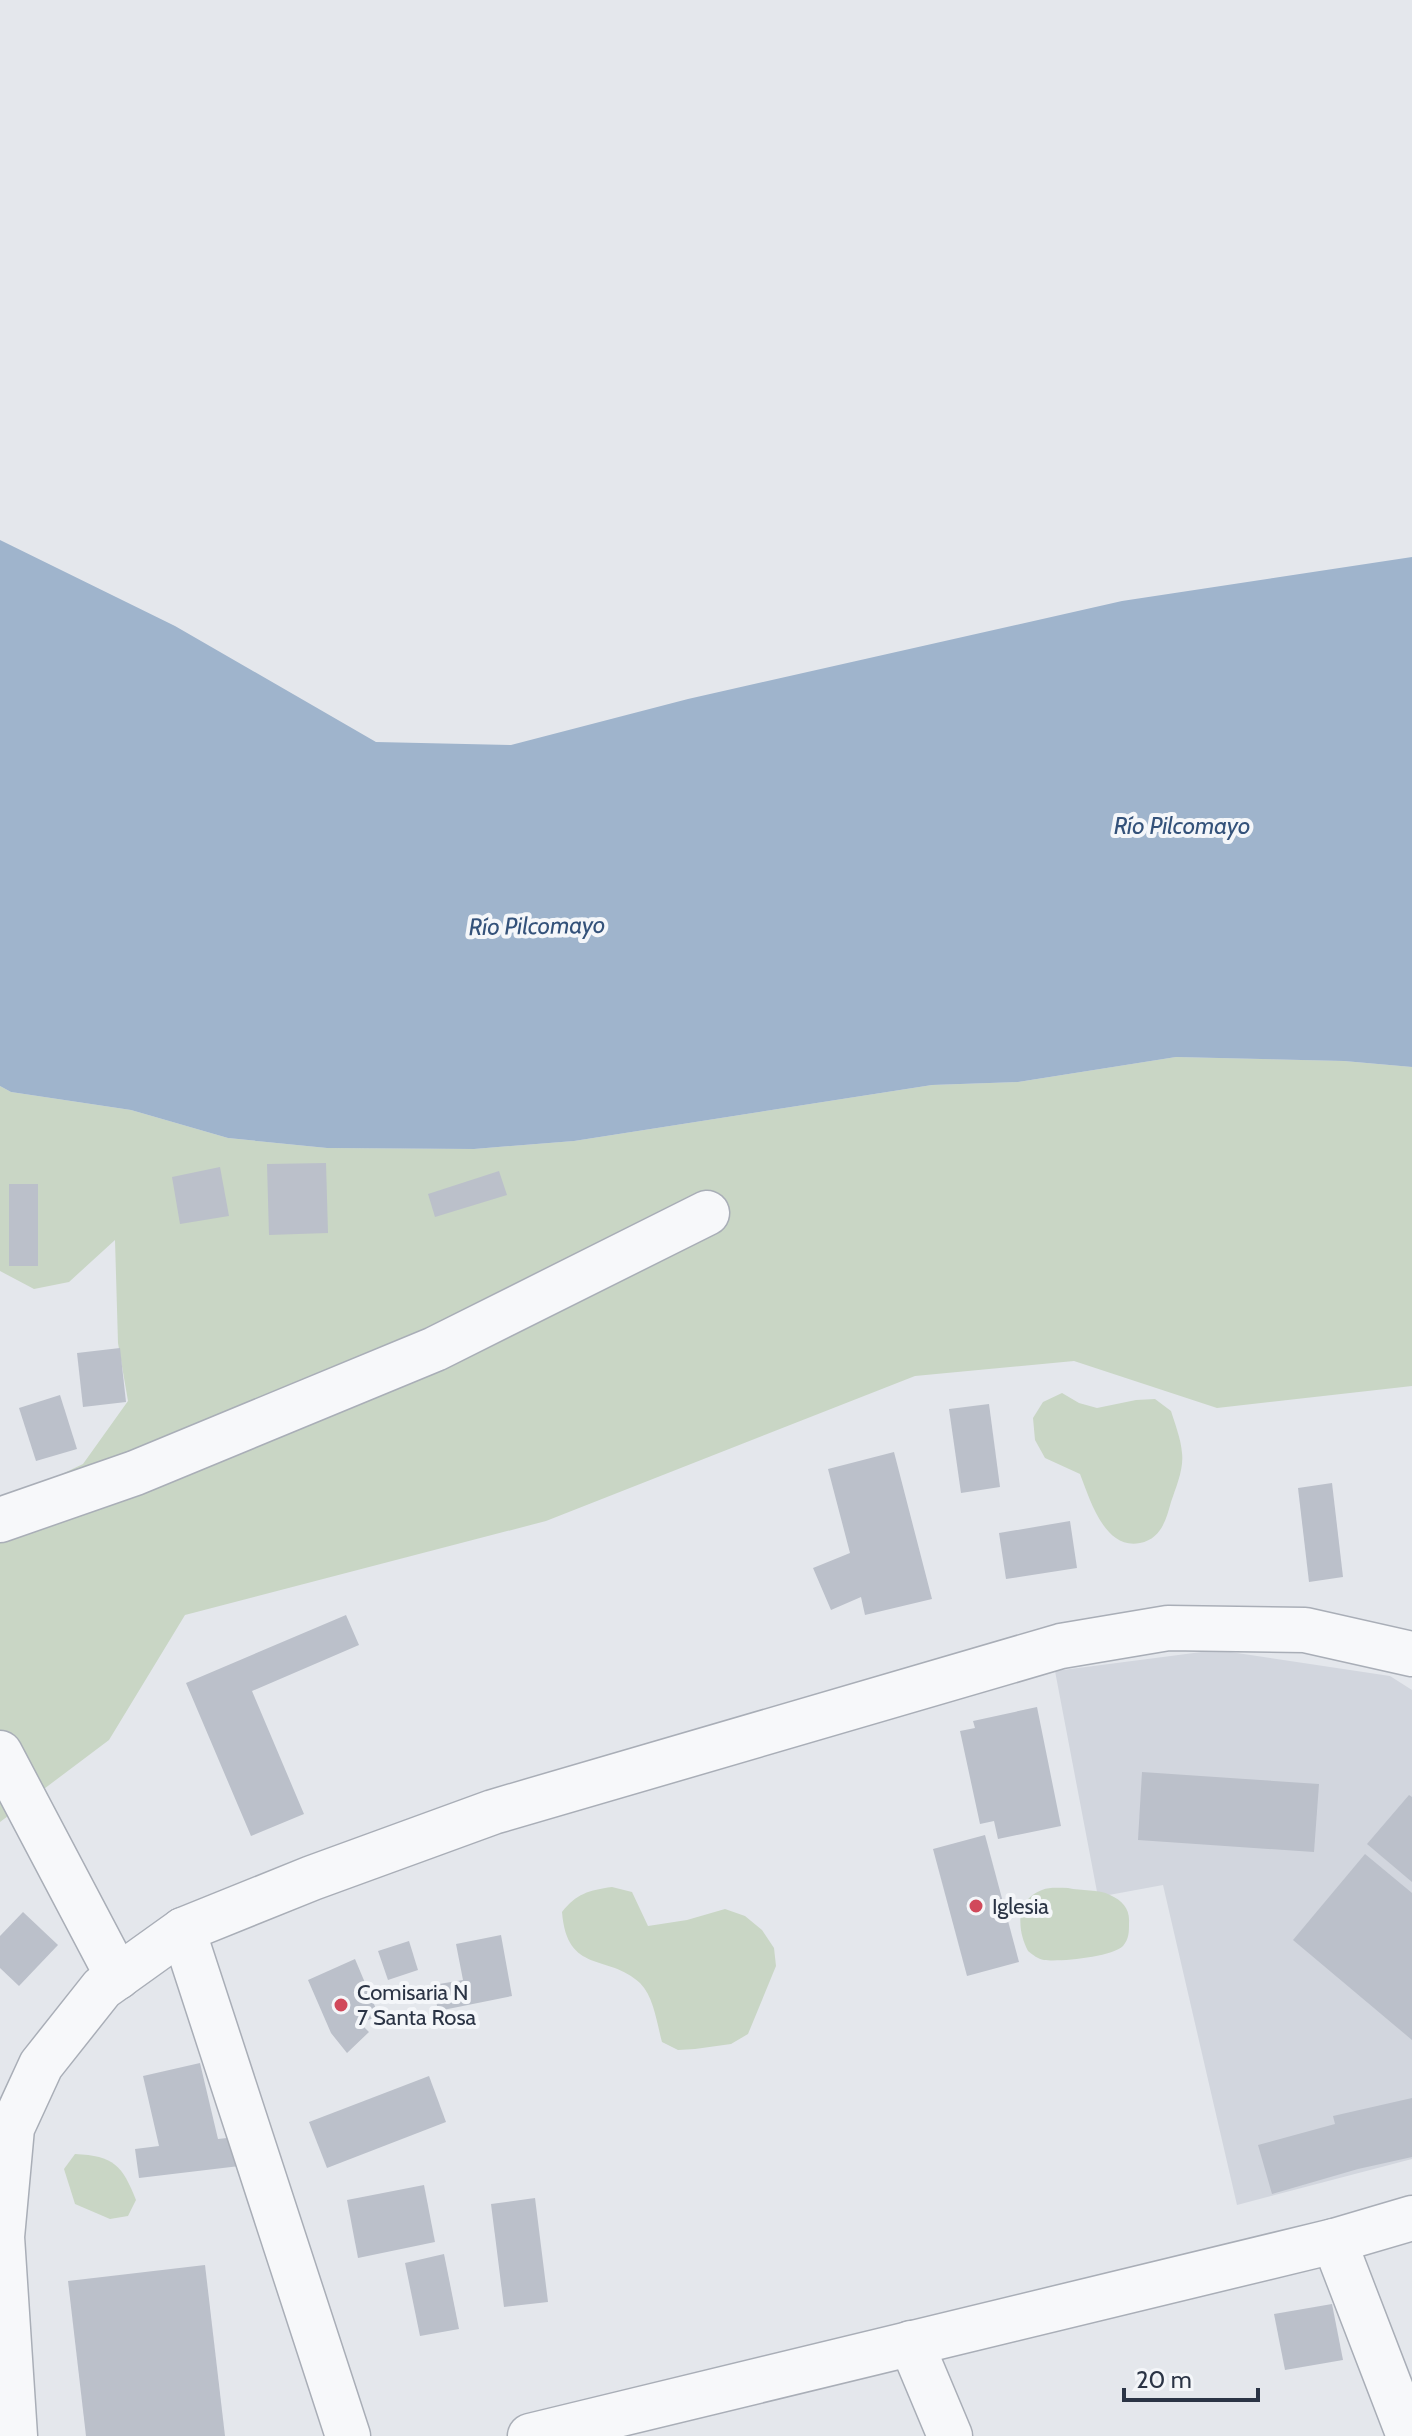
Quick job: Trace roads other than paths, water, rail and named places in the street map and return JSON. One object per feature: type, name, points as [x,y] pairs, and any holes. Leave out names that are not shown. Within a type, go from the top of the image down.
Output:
[{"type":"street","points":[[0,1520],[135,1473],[435,1349],[707,1213]]},
{"type":"street","points":[[15,2436],[2,2237],[12,2128],[41,2065],[102,1988],[183,1930],[312,1878],[493,1812],[1061,1646],[1168,1628],[1305,1630],[1412,1654]]},
{"type":"street","points":[[0,1753],[118,1977]]},
{"type":"street","points":[[183,1930],[348,2436]]},
{"type":"street","points":[[530,2436],[1334,2241],[1412,2218]]},
{"type":"street","points":[[1334,2241],[1409,2436]]},
{"type":"street","points":[[911,2343],[950,2436]]},
{"type":"water","name":"Río Pilcomayo","points":[[0,540],[175,626],[376,742],[511,745],[688,699],[1122,601],[1412,557],[1412,1067],[1344,1061],[1176,1057],[1018,1082],[932,1085],[574,1141],[474,1149],[327,1148],[228,1138],[131,1110],[11,1092],[0,1086]]},
{"type":"place","name":"Iglesia","points":[[976,1906]]},
{"type":"place","name":"Comisaria N 7 Santa Rosa","points":[[341,2005]]}]
